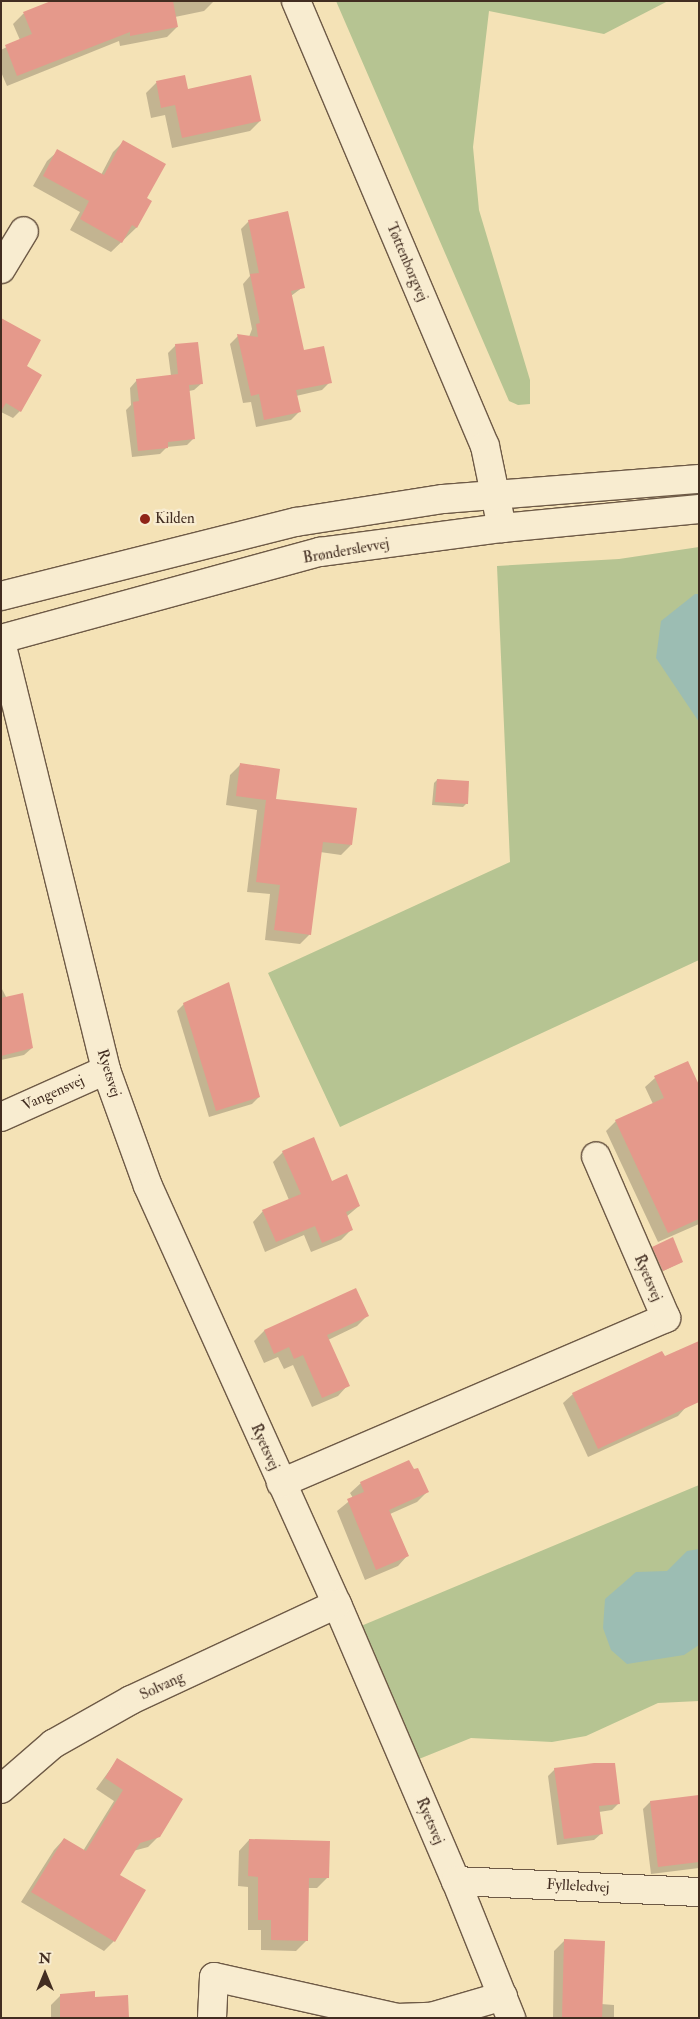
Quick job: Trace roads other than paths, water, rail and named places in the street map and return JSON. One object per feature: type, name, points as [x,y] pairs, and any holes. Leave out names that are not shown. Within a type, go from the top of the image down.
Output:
[{"type":"street","name":"Tøttenborgvej","points":[[296,1],[485,446],[502,528]]},
{"type":"street","points":[[1,269],[24,231]]},
{"type":"street","points":[[1,596],[296,522],[496,494],[699,479]]},
{"type":"street","name":"Brønderslevvej","points":[[1,640],[320,552],[502,528],[699,508]]},
{"type":"street","name":"Ryetsvej","points":[[1,640],[106,1070],[148,1186],[337,1604],[456,1881],[507,2007],[431,2017],[397,2018],[214,1977],[212,2018]]},
{"type":"street","name":"Vangensvej","points":[[1,1116],[106,1070]]},
{"type":"street","name":"Ryetsvej","points":[[281,1483],[666,1318],[596,1156]]},
{"type":"street","name":"Solvang","points":[[1,1789],[53,1744],[131,1700],[337,1604]]},
{"type":"street","name":"Fylleledvej","points":[[456,1881],[699,1892]]},
{"type":"water","points":[[695,594],[699,594],[699,722],[656,658],[661,621]]},
{"type":"water","points":[[699,1549],[699,1645],[684,1655],[627,1664],[611,1650],[603,1628],[605,1599],[636,1572],[667,1571],[687,1551]]},
{"type":"place","name":"Kilden","points":[[145,519]]}]
